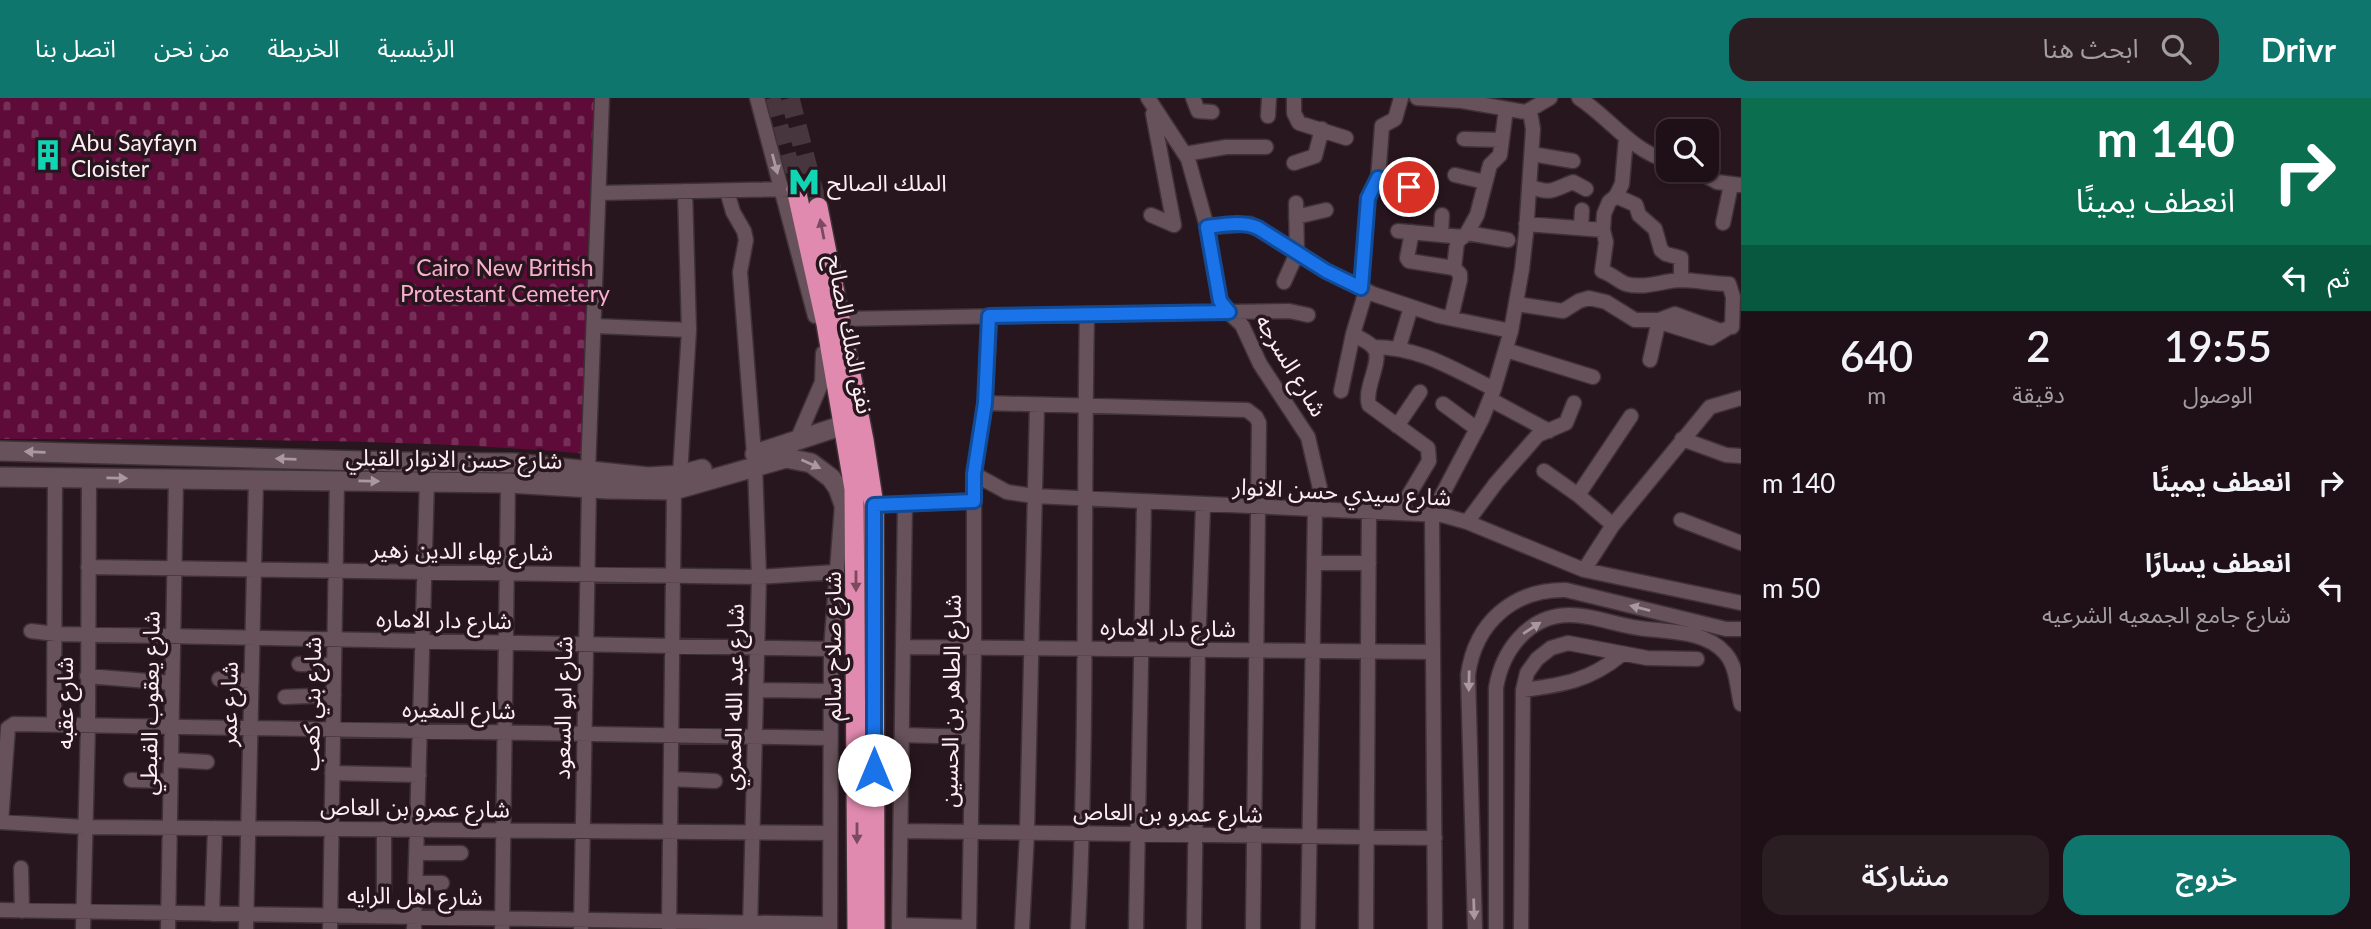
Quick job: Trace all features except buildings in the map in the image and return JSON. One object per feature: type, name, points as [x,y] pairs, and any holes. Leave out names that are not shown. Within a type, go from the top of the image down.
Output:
[{"type":"highway","name":"نفق الملك الصالح","points":[[789,189],[828,323],[852,422],[860,496]]},
{"type":"highway","name":"نفق الملك الصالح","points":[[818,207],[828,323]]},
{"type":"highway","name":"شارع صلاح سالم","points":[[857,929],[856,538],[860,496]]},
{"type":"highway","name":"شارع صلاح سالم","points":[[860,496],[875,929]]},
{"type":"main road","name":"شارع حسن الانوار القبلي","points":[[0,477],[508,482],[589,479],[677,482],[755,460],[797,440],[852,422]]},
{"type":"main road","name":"شارع حسن الانوار القبلي","points":[[0,450],[514,463],[589,479]]},
{"type":"main road","name":"شارع حسن الانوار القبلي","points":[[755,460],[786,458],[811,463],[860,496]]},
{"type":"street","name":"شارع ابو السعود","points":[[581,925],[589,479],[602,98]]},
{"type":"street","points":[[600,193],[789,189],[757,98]]},
{"type":"street","points":[[1193,98],[1198,111],[1212,112]]},
{"type":"street","points":[[1268,116],[1269,98]]},
{"type":"street","points":[[1294,98],[1294,113],[1299,123],[1346,138]]},
{"type":"street","points":[[1340,391],[1363,290],[1368,198],[1378,178],[1382,126],[1395,119],[1401,98]]},
{"type":"street","points":[[1417,98],[1451,99],[1530,111],[1550,98]]},
{"type":"street","points":[[1579,98],[1596,109],[1626,138],[1656,157]]},
{"type":"street","points":[[1150,102],[1164,162],[1174,225],[1151,215]]},
{"type":"street","name":"شارع السرجه","points":[[1150,102],[1185,154],[1207,227],[1220,301],[1242,325],[1259,364],[1308,437],[1320,509],[1314,562],[1308,929]]},
{"type":"street","points":[[1451,318],[1461,277],[1457,243],[1477,215],[1490,163],[1500,155],[1500,105]]},
{"type":"street","points":[[1435,929],[1432,514],[1495,396],[1511,331],[1517,304],[1526,224],[1532,154],[1530,111]]},
{"type":"street","points":[[1294,163],[1315,156],[1322,129]]},
{"type":"street","points":[[1517,304],[1563,311],[1589,298],[1606,302],[1631,319],[1662,322],[1712,338],[1731,328],[1733,297],[1729,284],[1681,280],[1645,285],[1624,284],[1615,275],[1602,271],[1604,214],[1622,184],[1626,138]]},
{"type":"street","points":[[1464,139],[1502,140]]},
{"type":"street","points":[[1185,154],[1226,147],[1266,148]]},
{"type":"street","points":[[1532,154],[1573,161]]},
{"type":"street","points":[[1455,175],[1485,183]]},
{"type":"street","points":[[1378,178],[1409,187]]},
{"type":"street","points":[[1717,182],[1736,185],[1723,223]]},
{"type":"street","points":[[1529,187],[1545,192],[1556,191],[1573,183],[1586,189]]},
{"type":"street","points":[[670,925],[673,576],[677,482],[689,330],[685,191]]},
{"type":"street","name":"شارع عبد الله العمري","points":[[727,191],[746,240],[740,272],[755,460],[759,577],[757,648],[751,692],[755,737],[750,926]]},
{"type":"street","points":[[1616,196],[1636,205],[1639,215],[1655,229],[1661,250],[1681,258],[1681,280]]},
{"type":"street","points":[[1284,282],[1297,253],[1296,210],[1326,210]]},
{"type":"street","points":[[1581,228],[1583,210]]},
{"type":"street","points":[[1441,235],[1442,215]]},
{"type":"street","points":[[1207,227],[1250,224],[1326,271],[1363,290],[1411,307],[1511,331]]},
{"type":"street","points":[[1526,224],[1581,228],[1605,238]]},
{"type":"street","points":[[1461,277],[1409,261],[1405,232],[1508,240]]},
{"type":"street","points":[[1399,347],[1411,307]]},
{"type":"street","points":[[797,440],[822,382],[828,323],[1087,314],[1289,311],[1308,315]]},
{"type":"street","points":[[1078,929],[1083,834],[1083,499],[1087,314]]},
{"type":"street","name":"شارع الطاهر بن الحسين","points":[[969,928],[974,474],[985,403],[989,316]]},
{"type":"street","points":[[1650,360],[1662,322]]},
{"type":"street","points":[[595,326],[689,330]]},
{"type":"street","points":[[1353,334],[1374,347],[1399,347],[1423,354],[1549,431]]},
{"type":"street","points":[[1374,347],[1377,357],[1367,400],[1373,408],[1428,448],[1430,456],[1398,513]]},
{"type":"street","points":[[1506,350],[1593,377]]},
{"type":"street","points":[[1397,426],[1420,392]]},
{"type":"street","points":[[1584,570],[1614,525],[1710,407],[1741,398]]},
{"type":"street","points":[[985,403],[1247,410],[1259,423],[1253,929]]},
{"type":"street","points":[[1467,522],[1538,435],[1566,423],[1574,403]]},
{"type":"street","points":[[1443,404],[1476,429]]},
{"type":"street","points":[[1022,929],[1027,833],[1037,405]]},
{"type":"street","points":[[1578,495],[1631,416]]},
{"type":"street","points":[[1682,439],[1726,455],[1741,456]]},
{"type":"street","points":[[1544,471],[1614,525]]},
{"type":"street","name":"شارع سيدي حسن الانوار","points":[[974,474],[1007,492],[1034,496],[1203,506],[1432,514],[1467,522],[1584,570],[1741,603]]},
{"type":"street","points":[[54,478],[54,725]]},
{"type":"street","name":"شارع عقبه","points":[[83,929],[88,725],[89,478]]},
{"type":"street","name":"شارع يعقوب القبطي","points":[[168,929],[176,479]]},
{"type":"street","name":"شارع عمر","points":[[246,922],[256,480]]},
{"type":"street","name":"شارع بني كعب","points":[[330,923],[338,480]]},
{"type":"street","points":[[414,923],[427,481]]},
{"type":"street","points":[[502,924],[508,482]]},
{"type":"street","points":[[830,927],[830,691],[836,572],[860,496],[905,504],[974,501]]},
{"type":"street","points":[[1136,929],[1144,502]]},
{"type":"street","points":[[905,504],[899,927],[969,928]]},
{"type":"street","points":[[1194,929],[1203,506]]},
{"type":"street","points":[[1366,929],[1369,512]]},
{"type":"street","points":[[1681,520],[1741,542]]},
{"type":"street","points":[[1314,562],[1369,563]]},
{"type":"street","name":"شارع بهاء الدين زهير","points":[[88,567],[759,577],[836,572]]},
{"type":"street","points":[[1475,929],[1468,675],[1473,649],[1494,617],[1504,608],[1527,595],[1553,589],[1579,592],[1705,630],[1729,658],[1741,704]]},
{"type":"street","points":[[1496,929],[1496,715],[1499,672],[1507,653],[1527,630],[1548,619],[1572,615],[1637,628],[1741,629]]},
{"type":"street","name":"شارع دار الاماره","points":[[31,631],[87,635],[831,649]]},
{"type":"street","points":[[1521,929],[1523,691],[1527,673],[1537,659],[1559,645],[1578,645],[1621,655],[1663,660],[1697,659]]},
{"type":"street","name":"شارع دار الاماره","points":[[903,647],[1433,652]]},
{"type":"street","points":[[1523,691],[1578,681],[1601,670],[1621,655]]},
{"type":"street","points":[[299,664],[334,665]]},
{"type":"street","points":[[87,676],[172,683]]},
{"type":"street","points":[[219,679],[251,681]]},
{"type":"street","points":[[751,692],[830,691]]},
{"type":"street","points":[[285,697],[334,695]]},
{"type":"street","points":[[1469,714],[1482,721],[1496,715]]},
{"type":"street","name":"شارع المغيره","points":[[0,822],[8,729],[14,724],[830,738]]},
{"type":"street","points":[[902,735],[972,737]]},
{"type":"street","points":[[1470,746],[1483,739],[1496,745]]},
{"type":"street","points":[[171,760],[207,762]]},
{"type":"street","points":[[332,773],[419,775]]},
{"type":"street","points":[[671,779],[715,781]]},
{"type":"street","points":[[131,780],[170,781]]},
{"type":"street","points":[[1497,807],[1522,807]]},
{"type":"street","name":"شارع عمرو بن العاص","points":[[0,822],[84,827],[829,833]]},
{"type":"street","points":[[212,914],[215,828]]},
{"type":"street","points":[[384,829],[384,892]]},
{"type":"street","name":"شارع عمرو بن العاص","points":[[901,831],[1435,838]]},
{"type":"street","points":[[416,853],[461,853]]},
{"type":"street","points":[[21,868],[22,911]]},
{"type":"street","points":[[416,883],[442,883]]},
{"type":"street","name":"شارع اهل الرايه","points":[[0,910],[212,914],[246,922],[830,927]]},
{"type":"green space","name":"Cairo New British Protestant Cemetery","points":[[0,98],[602,98],[589,454],[368,442],[0,439]]},
{"type":"tunnel","points":[[771,98],[796,189]]},
{"type":"tunnel","points":[[790,98],[818,207]]},
{"type":"place","name":"Abu Sayfayn Cloister","points":[[48,155]]},
{"type":"place","name":"الملك الصالح","points":[[804,182]]},
{"type":"route","points":[[874,770],[874,505],[974,501],[974,474],[985,403],[989,316],[1229,312],[1220,301],[1207,227],[1240,224],[1250,224],[1258,228],[1326,271],[1361,288],[1369,193],[1378,178],[1409,187]]}]
